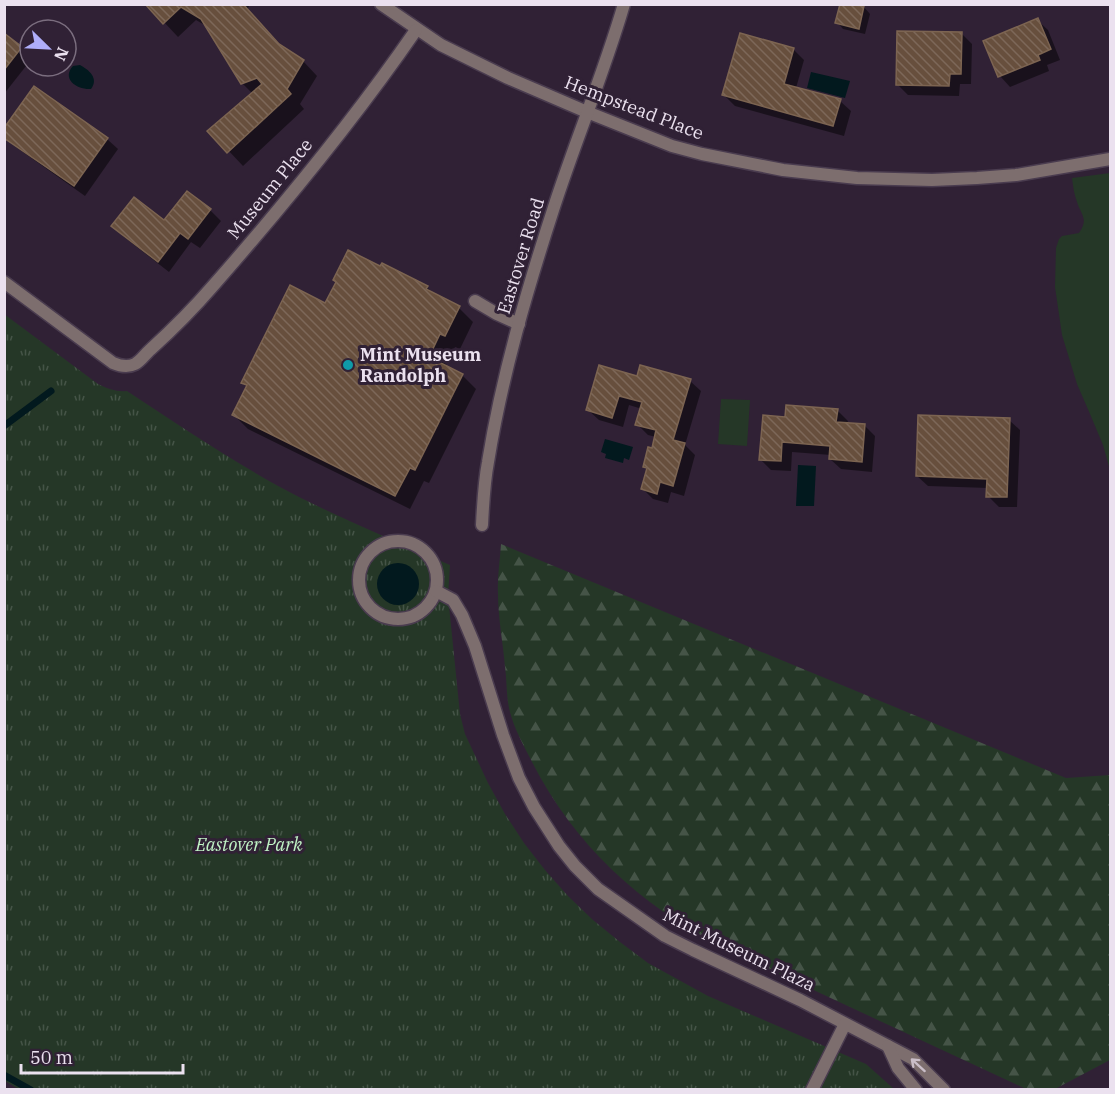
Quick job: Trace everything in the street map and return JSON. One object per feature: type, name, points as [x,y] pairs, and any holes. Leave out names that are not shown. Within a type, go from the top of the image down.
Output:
[{"type":"street","name":"Hempstead Place","points":[[381,4],[441,45],[508,78],[672,146],[702,154],[783,170],[857,178],[932,180],[1016,175],[1110,159]]},
{"type":"street","name":"Eastover Road","points":[[482,525],[487,463],[519,324],[554,206],[624,4]]},
{"type":"street","name":"Museum Place","points":[[4,282],[113,363],[124,367],[135,364],[190,310],[258,234],[333,141],[416,30]]},
{"type":"street","points":[[475,302],[519,324]]},
{"type":"street","points":[[394,540],[409,542],[423,549],[433,561],[437,575],[436,591],[429,604],[417,614],[402,619],[387,618],[373,610],[363,599],[359,584],[360,568],[367,555],[379,545],[394,540]]},
{"type":"street","name":"Mint Museum Plaza","points":[[436,591],[453,600],[462,615],[475,646],[519,778],[534,807],[559,846],[598,889],[665,936],[800,1000],[913,1059],[944,1089]]},
{"type":"street","points":[[812,1089],[845,1024]]},
{"type":"street","points":[[888,1046],[898,1068],[916,1089]]},
{"type":"green space","points":[[1110,173],[1110,470],[1103,445],[1077,384],[1062,335],[1055,287],[1056,248],[1059,239],[1062,236],[1079,233],[1084,220],[1075,196],[1072,178]]},
{"type":"green space","name":"Eastover Park","points":[[4,314],[98,384],[112,390],[127,391],[255,473],[337,515],[450,565],[448,596],[460,714],[465,734],[505,814],[545,870],[593,920],[648,963],[708,996],[866,1064],[894,1089],[20,1090],[5,1081]]},
{"type":"green space","points":[[721,399],[750,400],[747,446],[718,444]]},
{"type":"green space","points":[[501,544],[1066,778],[1110,775],[1110,1060],[1055,1089],[1026,1089],[721,947],[691,930],[635,891],[587,844],[566,818],[547,789],[514,724],[508,701],[499,612],[498,582]]},
{"type":"shaded area","points":[[78,65],[90,72],[94,81],[91,89],[81,88],[72,83],[70,78],[78,78]]},
{"type":"shaded area","points":[[811,72],[850,81],[845,98],[807,88]]},
{"type":"shaded area","points":[[605,439],[633,447],[629,460],[624,458],[623,463],[605,458],[606,454],[601,452]]},
{"type":"shaded area","points":[[798,465],[816,466],[814,506],[796,506]]},
{"type":"shaded area","points":[[398,563],[413,569],[419,584],[413,599],[398,605],[383,599],[377,584],[383,569]]},
{"type":"building","points":[[145,4],[243,4],[279,44],[304,60],[287,89],[291,94],[227,153],[207,131],[262,84],[257,78],[241,84],[201,19],[181,7],[163,24]]},
{"type":"building","points":[[840,4],[864,6],[859,29],[835,23]]},
{"type":"building","points":[[1038,18],[1051,49],[1038,55],[1040,60],[998,77],[983,41]]},
{"type":"building","points":[[897,31],[962,32],[961,74],[950,74],[949,86],[896,85]]},
{"type":"building","points":[[4,33],[18,44],[18,52],[4,70]]},
{"type":"building","points":[[740,33],[794,48],[784,84],[841,99],[833,126],[722,95]]},
{"type":"building","points":[[34,86],[108,138],[74,186],[4,138],[4,128]]},
{"type":"building","points":[[187,191],[211,209],[188,239],[180,233],[158,262],[111,226],[134,197],[164,220]]},
{"type":"building","name":"Mint Museum Randolph","points":[[348,250],[380,266],[382,263],[428,286],[426,289],[460,306],[445,336],[440,334],[429,357],[463,374],[415,470],[410,468],[395,496],[232,415],[247,385],[241,383],[290,285],[325,303],[336,282],[333,280]]},
{"type":"building","points":[[599,365],[637,376],[640,365],[691,379],[673,440],[685,443],[673,486],[660,482],[657,494],[641,489],[647,468],[643,467],[648,447],[652,448],[656,430],[635,425],[642,402],[619,396],[612,418],[586,410]]},
{"type":"building","points":[[786,405],[838,409],[836,422],[865,424],[862,462],[829,459],[830,446],[782,442],[781,461],[759,460],[763,415],[785,417]]},
{"type":"building","points":[[918,415],[1010,418],[1007,497],[986,497],[987,479],[916,476]]},
{"type":"waterway","points":[[4,426],[51,391]]},
{"type":"waterway","points":[[4,1075],[31,1090]]},
{"type":"place","name":"Mint Museum Randolph","points":[[348,365]]}]
